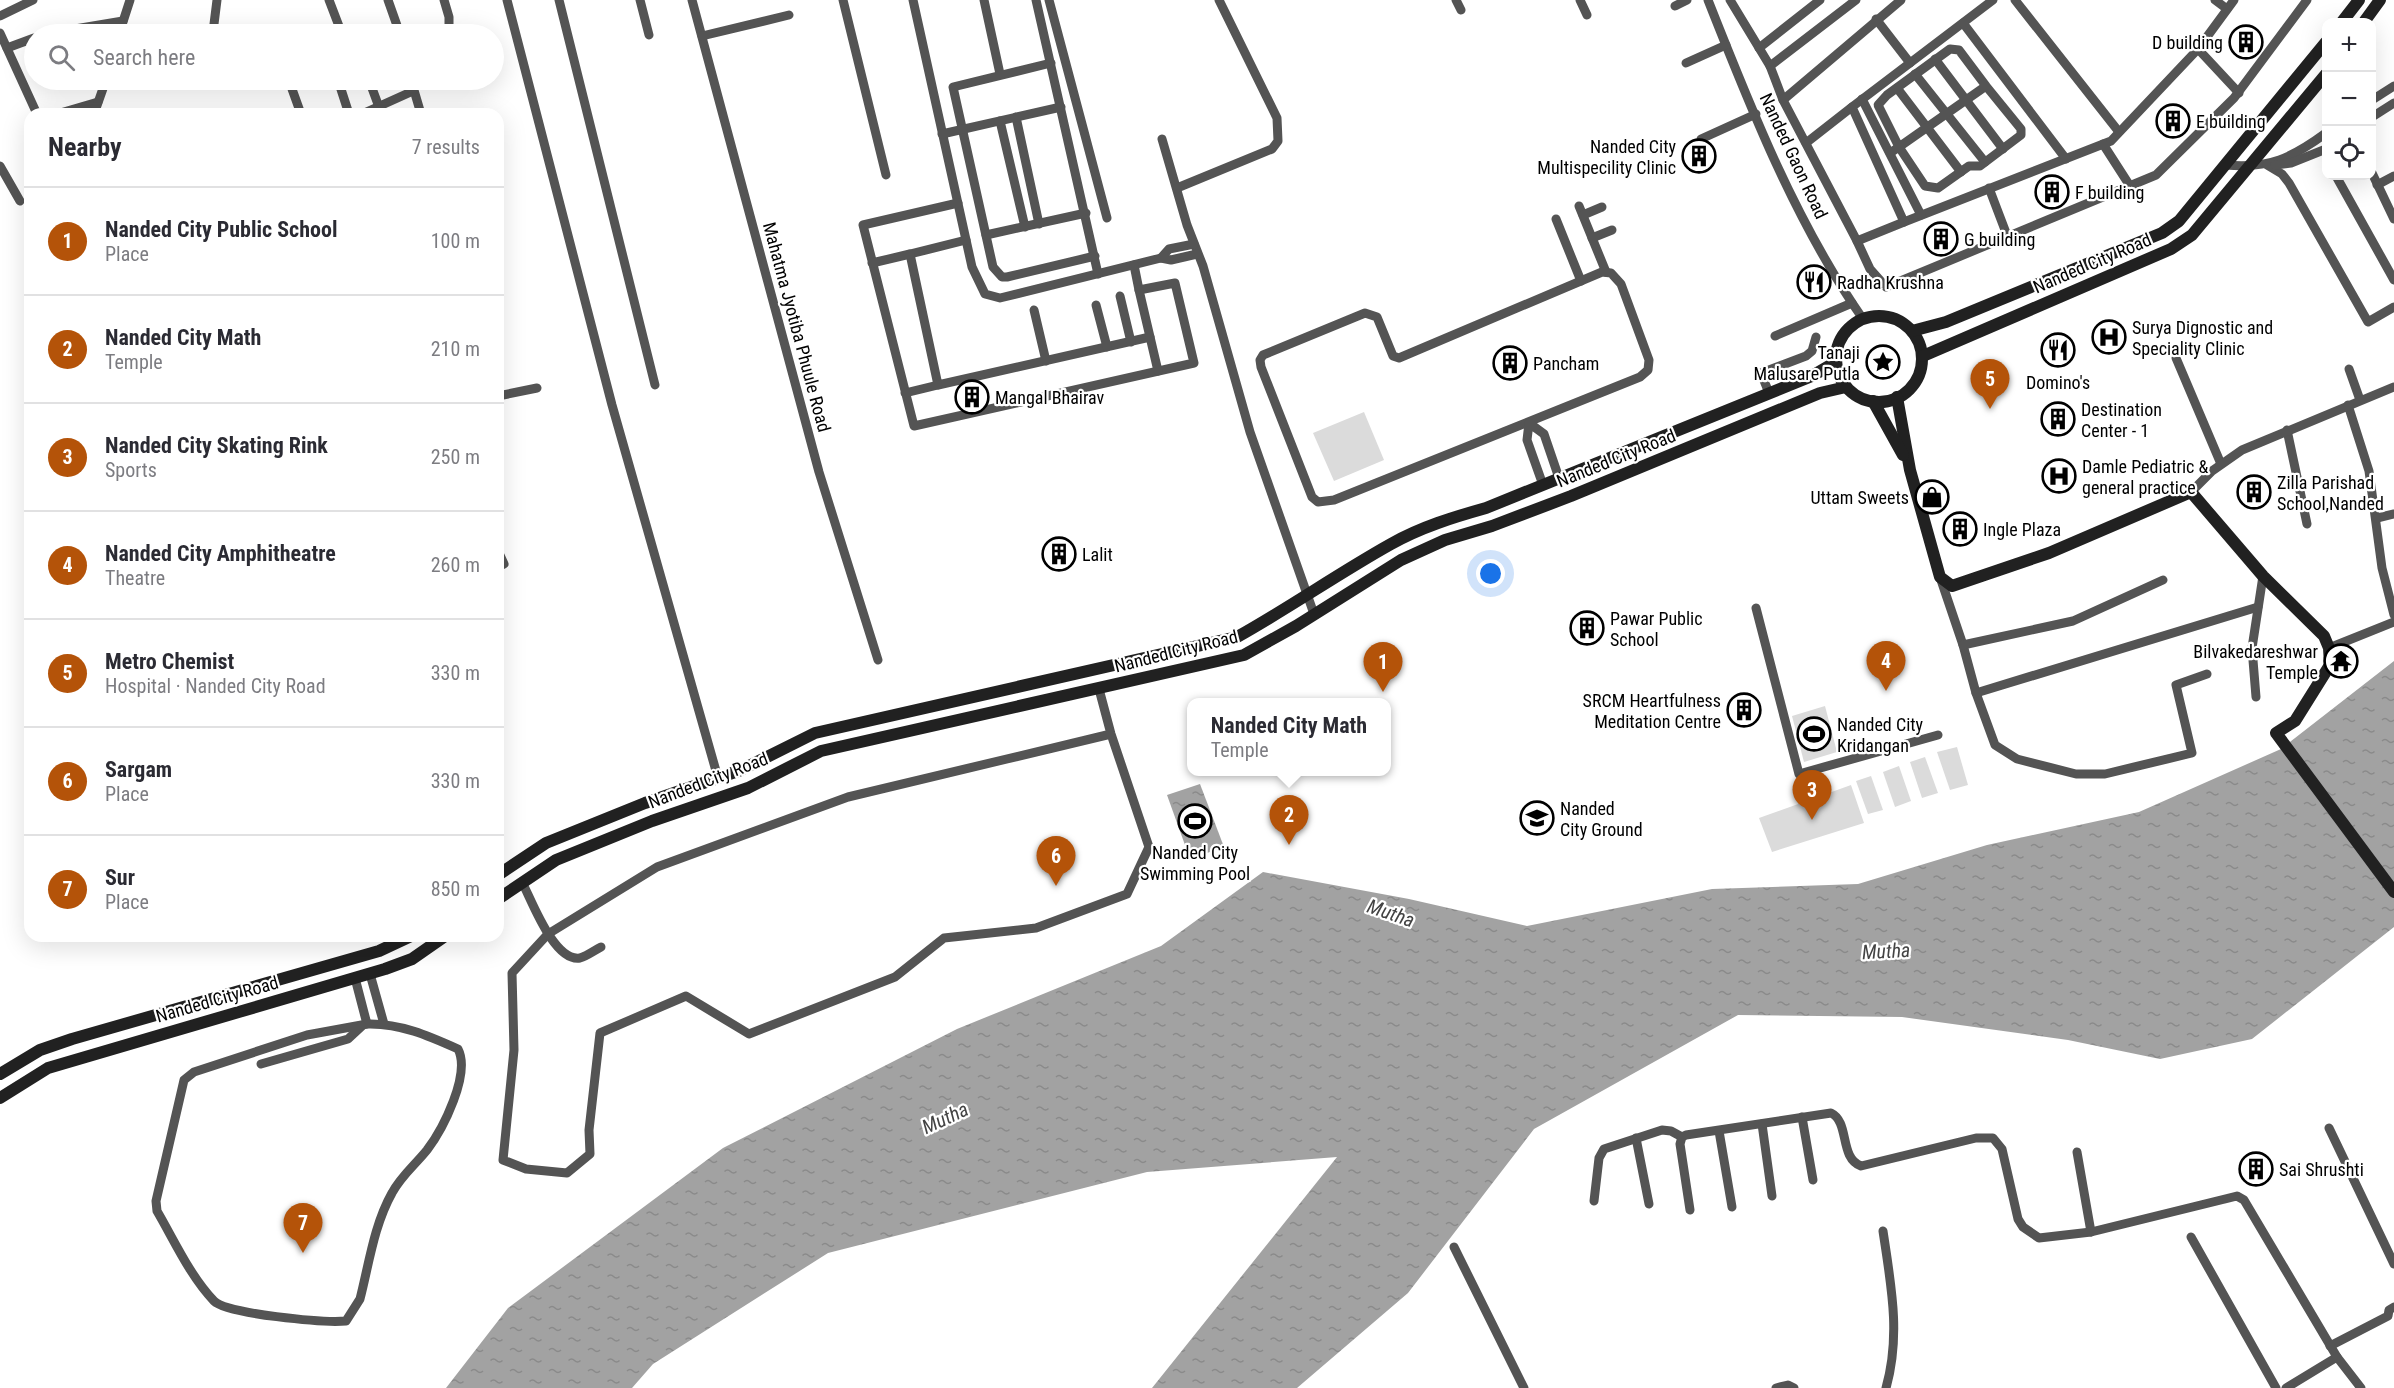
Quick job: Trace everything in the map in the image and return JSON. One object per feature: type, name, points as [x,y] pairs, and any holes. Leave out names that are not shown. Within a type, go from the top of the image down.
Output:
[{"type":"street","points":[[0,16],[33,0]]},
{"type":"street","points":[[122,24],[130,0]]},
{"type":"street","points":[[214,24],[217,0]]},
{"type":"street","points":[[329,0],[338,24]]},
{"type":"street","points":[[388,0],[396,24]]},
{"type":"street","points":[[444,0],[449,24]]},
{"type":"street","points":[[507,0],[612,405],[718,778]]},
{"type":"street","points":[[559,0],[655,385]]},
{"type":"street","points":[[640,0],[650,35]]},
{"type":"street","name":"Mahatma Jyotiba Phuule Road","points":[[692,0],[819,472],[878,660]]},
{"type":"street","points":[[843,0],[886,175]]},
{"type":"street","points":[[913,0],[972,267],[986,294],[993,298],[1000,298],[1161,258],[1171,260],[1197,254]]},
{"type":"street","points":[[984,0],[1000,74]]},
{"type":"street","points":[[1036,0],[1098,274]]},
{"type":"street","points":[[1049,0],[1107,218]]},
{"type":"street","points":[[1177,188],[1272,149],[1278,141],[1277,118],[1219,0]]},
{"type":"street","points":[[1456,0],[1461,10]]},
{"type":"street","points":[[1580,0],[1587,15]]},
{"type":"street","points":[[1675,6],[1687,0]]},
{"type":"street","name":"Nanded Gaon Road","points":[[1708,0],[1756,114],[1831,273],[1863,319]]},
{"type":"street","points":[[1730,0],[1770,66],[1783,100],[1870,269],[1886,288],[2156,175],[2239,93],[2307,0]]},
{"type":"street","points":[[1759,48],[1820,0]]},
{"type":"street","points":[[1770,66],[1856,0]]},
{"type":"street","points":[[1783,100],[1901,0]]},
{"type":"street","points":[[2015,0],[2120,132]]},
{"type":"street","points":[[2215,0],[2227,9]]},
{"type":"street","points":[[1857,241],[2111,141],[2198,49],[2234,0]]},
{"type":"street","points":[[2345,18],[2359,0]]},
{"type":"street","points":[[2367,18],[2380,0]]},
{"type":"street","points":[[1806,143],[1963,23],[1987,2]]},
{"type":"street","points":[[702,36],[789,15]]},
{"type":"street","points":[[1876,19],[1910,63]]},
{"type":"street","points":[[105,24],[123,21]]},
{"type":"street","points":[[1963,23],[2066,159]]},
{"type":"street","points":[[0,33],[24,85]]},
{"type":"street","points":[[7,48],[24,42]]},
{"type":"street","points":[[1686,63],[1726,45]]},
{"type":"street","name":"Nanded City Road","points":[[1912,331],[1946,322],[2162,233],[2179,221],[2322,47]]},
{"type":"street","points":[[1950,49],[1959,50],[2021,129],[2021,135],[1980,166],[1970,166],[1938,188],[1925,186],[1899,147],[1878,105],[1896,88],[1935,59],[1950,49]]},
{"type":"street","points":[[2198,49],[2239,93]]},
{"type":"street","points":[[1935,59],[2003,149]]},
{"type":"street","points":[[1051,63],[953,87],[993,267],[1002,277],[1095,256]]},
{"type":"street","points":[[1915,74],[1985,162]]},
{"type":"street","name":"Nanded City Road","points":[[1923,356],[2171,249],[2192,235],[2322,79]]},
{"type":"street","points":[[1890,153],[1986,86]]},
{"type":"street","points":[[2376,97],[2394,86]]},
{"type":"street","points":[[1896,88],[1961,172]]},
{"type":"street","points":[[26,90],[34,108]]},
{"type":"street","points":[[96,108],[102,90]]},
{"type":"street","points":[[292,90],[299,108]]},
{"type":"street","points":[[341,90],[347,108]]},
{"type":"street","points":[[373,90],[379,107],[413,91],[419,108]]},
{"type":"street","points":[[1862,99],[1921,215]]},
{"type":"street","points":[[78,108],[98,102]]},
{"type":"street","points":[[2376,114],[2394,102]]},
{"type":"street","points":[[942,134],[1062,107]]},
{"type":"street","points":[[1852,107],[1904,222]]},
{"type":"street","points":[[1701,139],[1756,114]]},
{"type":"street","points":[[1016,117],[1039,224]]},
{"type":"street","points":[[1000,121],[1025,227]]},
{"type":"street","points":[[2267,165],[2310,145],[2322,136]]},
{"type":"street","points":[[1162,139],[1250,432],[1314,614]]},
{"type":"street","points":[[2103,144],[2130,186]]},
{"type":"street","points":[[2226,165],[2249,167],[2291,163],[2322,154]]},
{"type":"street","points":[[2267,165],[2282,174],[2289,183],[2368,322],[2394,307]]},
{"type":"street","points":[[0,166],[20,201]]},
{"type":"street","points":[[2377,185],[2394,176]]},
{"type":"street","points":[[2338,180],[2394,280]]},
{"type":"street","points":[[2375,180],[2394,219]]},
{"type":"street","points":[[1989,188],[2008,238]]},
{"type":"street","points":[[958,203],[864,224],[915,426],[1194,362],[1175,283],[1140,290]]},
{"type":"street","points":[[1579,206],[1606,272]]},
{"type":"street","points":[[1582,215],[1602,207]]},
{"type":"street","points":[[986,235],[1086,213]]},
{"type":"street","points":[[1556,219],[1581,281]]},
{"type":"street","points":[[1592,238],[1612,230]]},
{"type":"street","points":[[872,263],[966,240]]},
{"type":"street","points":[[1161,258],[1169,249],[1194,244]]},
{"type":"street","points":[[910,254],[938,385]]},
{"type":"street","points":[[1134,265],[1158,371]]},
{"type":"street","points":[[1606,272],[1611,273],[1621,284],[1649,360],[1648,370],[1640,377],[1334,500],[1318,502],[1312,497],[1260,360],[1263,355],[1365,313],[1377,318],[1393,356],[1400,358],[1581,281],[1606,272]]},
{"type":"street","points":[[1120,296],[1131,342]]},
{"type":"street","points":[[1775,336],[1852,303]]},
{"type":"street","points":[[1096,305],[1107,347]]},
{"type":"street","points":[[1034,310],[1046,361]]},
{"type":"street","points":[[1890,317],[1912,331],[1919,342],[1923,356],[1916,382],[1907,392],[1883,402],[1857,396],[1846,387],[1836,362],[1842,336],[1851,326],[1863,319],[1890,317]]},
{"type":"street","points":[[905,393],[1150,337]]},
{"type":"street","points":[[1769,393],[1761,373],[1806,356],[1812,351],[1816,337]]},
{"type":"street","points":[[2176,358],[2221,464]]},
{"type":"street","name":"Nanded City Road","points":[[504,871],[546,843],[634,807],[741,770],[815,733],[1237,637],[1307,597],[1392,543],[1438,522],[1486,508],[1812,376],[1836,362]]},
{"type":"street","points":[[2349,369],[2360,400]]},
{"type":"street","name":"Nanded City Road","points":[[504,895],[556,860],[588,846],[748,788],[821,751],[1244,655],[1401,560],[1445,540],[1561,500],[1820,393],[1846,387]]},
{"type":"street","points":[[1940,577],[1952,586],[2049,553],[2191,492],[2221,464],[2242,450],[2394,387]]},
{"type":"street","points":[[504,396],[537,388]]},
{"type":"street","points":[[1897,397],[1910,470],[1940,577],[1963,645],[1976,693],[1995,745],[2017,759],[2045,768],[2076,774],[2105,774],[2192,753],[2176,685],[2207,674]]},
{"type":"street","points":[[1873,401],[1910,470]]},
{"type":"street","points":[[2348,405],[2370,471],[2378,518],[2382,568],[2394,615]]},
{"type":"street","points":[[1529,423],[1544,434],[1559,478]]},
{"type":"street","points":[[1529,423],[1527,440],[1543,485]]},
{"type":"street","points":[[2287,430],[2307,524]]},
{"type":"street","points":[[2191,492],[2263,576],[2324,636],[2329,648],[2330,665],[2295,721],[2276,733],[2394,892]]},
{"type":"street","points":[[2378,518],[2394,514]]},
{"type":"street","points":[[2256,696],[2252,648],[2263,576]]},
{"type":"street","points":[[1963,645],[2073,621],[2163,580]]},
{"type":"street","points":[[1976,693],[2258,607]]},
{"type":"street","points":[[1755,608],[1799,774],[1938,735]]},
{"type":"street","points":[[2329,648],[2394,622]]},
{"type":"street","points":[[1099,689],[1111,734],[1149,847],[1127,894],[1036,928],[944,938],[895,977],[749,1034],[686,996],[600,1033],[589,1130],[590,1154],[567,1173],[526,1169],[503,1160],[514,1050],[512,973],[548,934],[657,867],[848,797],[1111,734]]},
{"type":"street","points":[[786,747],[796,764]]},
{"type":"street","points":[[522,882],[548,934],[568,956],[580,958],[601,947]]},
{"type":"street","name":"Nanded City Road","points":[[0,1074],[40,1050],[72,1039],[379,951],[398,942]]},
{"type":"street","name":"Nanded City Road","points":[[0,1098],[48,1068],[78,1057],[370,974],[412,959],[436,942]]},
{"type":"street","points":[[370,974],[384,1024]]},
{"type":"street","points":[[355,978],[365,1025]]},
{"type":"street","points":[[384,1024],[441,1041],[458,1049],[463,1059],[456,1093],[441,1128],[392,1192],[380,1220],[360,1299],[354,1311],[346,1321],[331,1322],[286,1319],[216,1303],[200,1283],[157,1211],[156,1201],[184,1080],[194,1072],[307,1035],[384,1024]]},
{"type":"street","points":[[261,1064],[348,1039],[365,1025]]},
{"type":"street","points":[[1594,1201],[1601,1152],[1612,1145],[1667,1130],[1682,1137],[1823,1113],[1835,1115],[1851,1159],[1861,1166],[1976,1138],[1993,1138],[2002,1149],[2018,1220],[2023,1227],[2039,1238],[2091,1232],[2237,1196],[2244,1200],[2330,1346],[2361,1388]]},
{"type":"street","points":[[1802,1117],[1813,1180]]},
{"type":"street","points":[[1762,1124],[1772,1196]]},
{"type":"street","points":[[2329,1128],[2394,1264]]},
{"type":"street","points":[[1719,1131],[1732,1207]]},
{"type":"street","points":[[1682,1137],[1680,1144],[1690,1210]]},
{"type":"street","points":[[1636,1138],[1649,1204]]},
{"type":"street","points":[[2077,1152],[2091,1232]]},
{"type":"street","points":[[1883,1231],[1894,1308],[1894,1361],[1886,1388]]},
{"type":"street","points":[[2191,1237],[2276,1388]]},
{"type":"street","points":[[1454,1247],[1524,1388]]},
{"type":"street","points":[[2330,1346],[2388,1316],[2392,1311]]},
{"type":"street","points":[[2292,1386],[2337,1357]]},
{"type":"street","points":[[1776,1388],[1788,1385],[1794,1388]]},
{"type":"shaded area","points":[[1364,412],[1384,460],[1334,481],[1313,433]]},
{"type":"shaded area","name":"Nanded City Kridangan","points":[[1825,706],[1837,752],[1804,762],[1792,716]]},
{"type":"shaded area","points":[[1957,747],[1968,785],[1950,790],[1937,752]]},
{"type":"shaded area","points":[[1925,757],[1938,793],[1922,798],[1910,762]]},
{"type":"shaded area","points":[[1899,766],[1911,801],[1895,807],[1883,772]]},
{"type":"shaded area","points":[[1871,776],[1883,810],[1868,814],[1856,781]]},
{"type":"shaded area","points":[[1851,785],[1864,823],[1772,852],[1759,818]]},
{"type":"water","name":"Mutha","points":[[2394,661],[2394,927],[2252,1039],[2160,1059],[2068,1040],[1902,1017],[1738,1015],[1534,1129],[1408,1293],[1297,1388],[1152,1388],[1337,1157],[1147,1172],[828,1253],[653,1364],[632,1388],[446,1388],[508,1308],[723,1148],[957,1029],[1161,946],[1263,872],[1409,899],[1527,926],[1712,889],[1858,884],[1987,845],[2139,812],[2281,749]]},
{"type":"water","name":"Nanded City Swimming Pool","points":[[1200,784],[1224,847],[1190,859],[1167,795]]},
{"type":"place","name":"D building","points":[[2246,42]]},
{"type":"place","name":"E building","points":[[2173,121]]},
{"type":"place","name":"Nanded City Multispecility Clinic","points":[[1699,156]]},
{"type":"place","name":"F building","points":[[2052,192]]},
{"type":"place","name":"G building","points":[[1941,239]]},
{"type":"place","name":"Radha Krushna","points":[[1814,282]]},
{"type":"place","name":"Surya Dignostic and Speciality Clinic","points":[[2109,337]]},
{"type":"place","name":"Domino's","points":[[2058,350]]},
{"type":"place","name":"Tanaji Malusare Putla","points":[[1883,362]]},
{"type":"place","name":"Pancham","points":[[1510,363]]},
{"type":"place","name":"Mangal Bhairav","points":[[972,397]]},
{"type":"place","name":"Metro Chemist","points":[[1990,409]]},
{"type":"place","name":"Destination Center - 1","points":[[2058,419]]},
{"type":"place","name":"Damle Pediatric & general practice","points":[[2059,476]]},
{"type":"place","name":"Zilla Parishad School,Nanded","points":[[2254,492]]},
{"type":"place","name":"Uttam Sweets","points":[[1932,497]]},
{"type":"place","name":"Ingle Plaza","points":[[1960,529]]},
{"type":"place","name":"Lalit","points":[[1059,554]]},
{"type":"place","name":"Pawar Public School","points":[[1587,628]]},
{"type":"place","name":"Bilvakedareshwar Temple","points":[[2341,661]]},
{"type":"place","name":"Nanded City Amphitheatre","points":[[1886,691]]},
{"type":"place","name":"Nanded City Public School","points":[[1383,692]]},
{"type":"place","name":"SRCM Heartfulness Meditation Centre","points":[[1744,710]]},
{"type":"place","name":"Nanded City Kridangan","points":[[1814,734]]},
{"type":"place","name":"Nanded City Ground","points":[[1537,818]]},
{"type":"place","name":"Nanded City Skating Rink","points":[[1812,820]]},
{"type":"place","name":"Nanded City Swimming Pool","points":[[1195,821]]},
{"type":"place","name":"Nanded City Math","points":[[1289,845]]},
{"type":"place","name":"Sargam","points":[[1056,886]]},
{"type":"place","name":"Sai Shrushti","points":[[2256,1169]]},
{"type":"place","name":"Sur","points":[[303,1253]]}]
